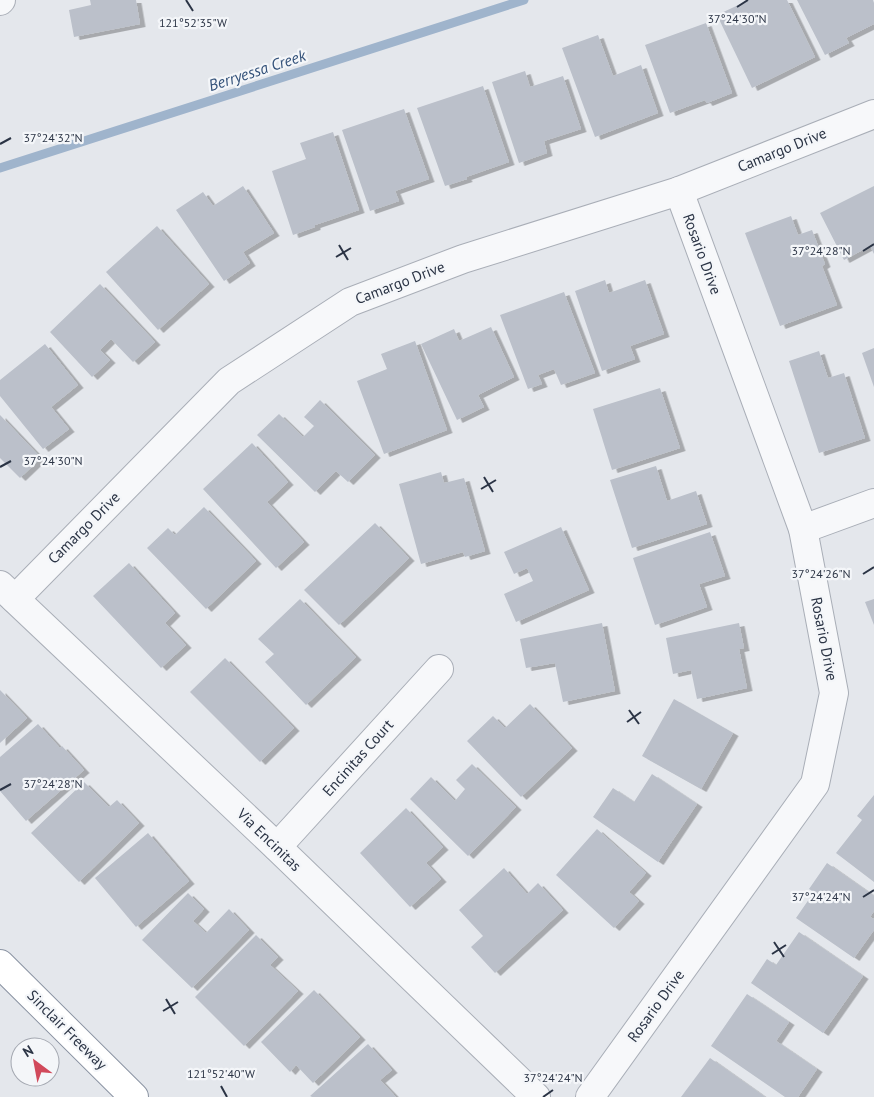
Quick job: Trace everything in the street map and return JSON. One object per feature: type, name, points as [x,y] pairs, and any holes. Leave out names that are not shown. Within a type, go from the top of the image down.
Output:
[{"type":"highway","name":"Sinclair Freeway","points":[[0,964],[134,1097]]},
{"type":"street","name":"Camargo Drive","points":[[7,592],[229,382],[350,302],[463,259],[679,191],[874,114]]},
{"type":"street","name":"Rosario Drive","points":[[590,1097],[815,784],[834,693],[803,530],[679,191]]},
{"type":"street","points":[[803,530],[874,503]]},
{"type":"street","name":"Via Encinitas","points":[[7,592],[277,847],[536,1097]]},
{"type":"street","name":"Encinitas Court","points":[[277,847],[439,669]]},
{"type":"building","points":[[90,0],[136,0],[140,24],[74,37],[69,10],[91,5]]},
{"type":"building","points":[[749,0],[787,0],[815,57],[752,88],[717,15]]},
{"type":"building","points":[[797,0],[873,0],[874,24],[846,38],[849,43],[825,55]]},
{"type":"building","points":[[706,23],[732,93],[707,103],[705,100],[670,113],[645,45]]},
{"type":"building","points":[[598,35],[613,76],[641,65],[658,113],[595,137],[562,48]]},
{"type":"building","points":[[525,71],[530,87],[563,76],[581,129],[544,141],[547,153],[519,163],[492,82]]},
{"type":"building","points":[[483,86],[509,162],[445,186],[417,108]]},
{"type":"building","points":[[404,109],[429,179],[395,191],[399,201],[370,211],[342,130]]},
{"type":"building","points":[[333,132],[359,210],[315,225],[315,227],[293,235],[272,171],[306,159],[300,143]]},
{"type":"building","points":[[243,186],[274,233],[243,252],[250,263],[224,281],[176,210],[203,192],[213,206]]},
{"type":"building","points":[[874,186],[874,254],[870,246],[844,260],[820,213]]},
{"type":"building","points":[[791,216],[798,235],[812,230],[825,264],[822,266],[837,305],[780,326],[745,233]]},
{"type":"building","points":[[157,226],[209,284],[158,330],[106,272]]},
{"type":"building","points":[[605,280],[609,293],[645,280],[664,334],[630,346],[635,359],[602,371],[575,291]]},
{"type":"building","points":[[100,284],[155,342],[133,362],[111,339],[100,350],[110,360],[92,377],[50,332]]},
{"type":"building","points":[[564,292],[595,373],[561,385],[554,369],[538,375],[542,384],[528,389],[500,315]]},
{"type":"building","points":[[491,327],[514,377],[478,395],[484,407],[457,420],[421,344],[454,329],[459,341]]},
{"type":"building","points":[[415,341],[447,430],[384,454],[357,381],[387,369],[381,354]]},
{"type":"building","points":[[45,344],[78,385],[51,407],[69,429],[43,449],[0,396],[0,380]]},
{"type":"building","points":[[874,348],[874,387],[862,353]]},
{"type":"building","points":[[819,351],[828,378],[844,373],[865,438],[819,453],[789,361]]},
{"type":"building","points":[[660,388],[680,448],[612,470],[593,409]]},
{"type":"building","points":[[320,400],[375,455],[348,482],[336,471],[315,492],[257,435],[279,414],[303,437],[314,426],[304,417]]},
{"type":"building","points":[[0,415],[41,458],[20,478],[0,458]]},
{"type":"building","points":[[252,443],[288,482],[267,502],[304,542],[276,568],[203,489]]},
{"type":"building","points":[[656,466],[667,501],[696,491],[707,524],[632,548],[610,480]]},
{"type":"building","points":[[441,472],[444,483],[464,478],[485,551],[465,557],[463,552],[421,564],[399,484]]},
{"type":"building","points":[[204,507],[256,561],[206,609],[147,548],[168,528],[175,535]]},
{"type":"building","points":[[375,523],[409,558],[339,625],[304,590]]},
{"type":"building","points":[[561,527],[589,590],[516,622],[504,594],[533,581],[527,568],[514,574],[504,552]]},
{"type":"building","points":[[710,532],[725,576],[699,584],[707,607],[655,625],[633,558]]},
{"type":"building","points":[[129,563],[175,613],[165,623],[186,645],[161,668],[93,596]]},
{"type":"building","points":[[300,599],[356,657],[306,705],[265,662],[274,654],[258,639]]},
{"type":"building","points":[[874,599],[874,625],[865,602]]},
{"type":"building","points":[[602,623],[615,691],[563,702],[555,663],[526,668],[520,639]]},
{"type":"building","points":[[739,623],[744,648],[739,649],[747,688],[697,699],[691,670],[673,674],[666,638]]},
{"type":"building","points":[[225,658],[294,728],[260,762],[190,692]]},
{"type":"building","points":[[0,690],[27,718],[0,743]]},
{"type":"building","points":[[674,699],[733,733],[701,789],[642,756]]},
{"type":"building","points":[[530,704],[572,748],[521,797],[467,741],[493,716],[505,728]]},
{"type":"building","points":[[38,724],[84,770],[26,821],[0,791],[0,757]]},
{"type":"building","points":[[472,764],[516,807],[468,856],[410,799],[431,777],[455,801],[465,789],[456,780]]},
{"type":"building","points":[[652,774],[697,804],[658,862],[593,817],[613,788],[634,802]]},
{"type":"building","points":[[84,782],[109,807],[117,800],[139,823],[79,882],[31,833]]},
{"type":"building","points":[[874,795],[874,882],[836,853],[862,820],[857,816]]},
{"type":"building","points":[[406,808],[443,847],[426,863],[441,879],[410,907],[360,853]]},
{"type":"building","points":[[597,829],[646,873],[629,892],[639,901],[614,928],[556,875]]},
{"type":"building","points":[[148,833],[189,881],[136,927],[95,878]]},
{"type":"building","points":[[827,863],[874,896],[874,911],[870,917],[874,919],[874,930],[854,958],[796,918],[814,892],[809,889]]},
{"type":"building","points":[[504,868],[527,894],[538,883],[563,910],[495,973],[471,947],[483,936],[459,910]]},
{"type":"building","points":[[188,893],[204,909],[193,921],[206,933],[229,909],[249,930],[192,988],[142,940]]},
{"type":"building","points":[[799,932],[863,976],[823,1033],[751,983],[767,959],[776,965]]},
{"type":"building","points":[[256,935],[278,957],[270,965],[298,991],[244,1046],[195,997]]},
{"type":"building","points":[[314,990],[360,1037],[313,1083],[296,1065],[290,1072],[261,1042]]},
{"type":"building","points":[[747,994],[789,1022],[776,1041],[817,1069],[798,1097],[785,1097],[711,1046]]},
{"type":"building","points":[[368,1044],[392,1070],[380,1080],[396,1097],[310,1096]]},
{"type":"building","points":[[710,1058],[765,1097],[681,1097]]},
{"type":"waterway","name":"Berryessa Creek","points":[[0,168],[524,0]]}]
